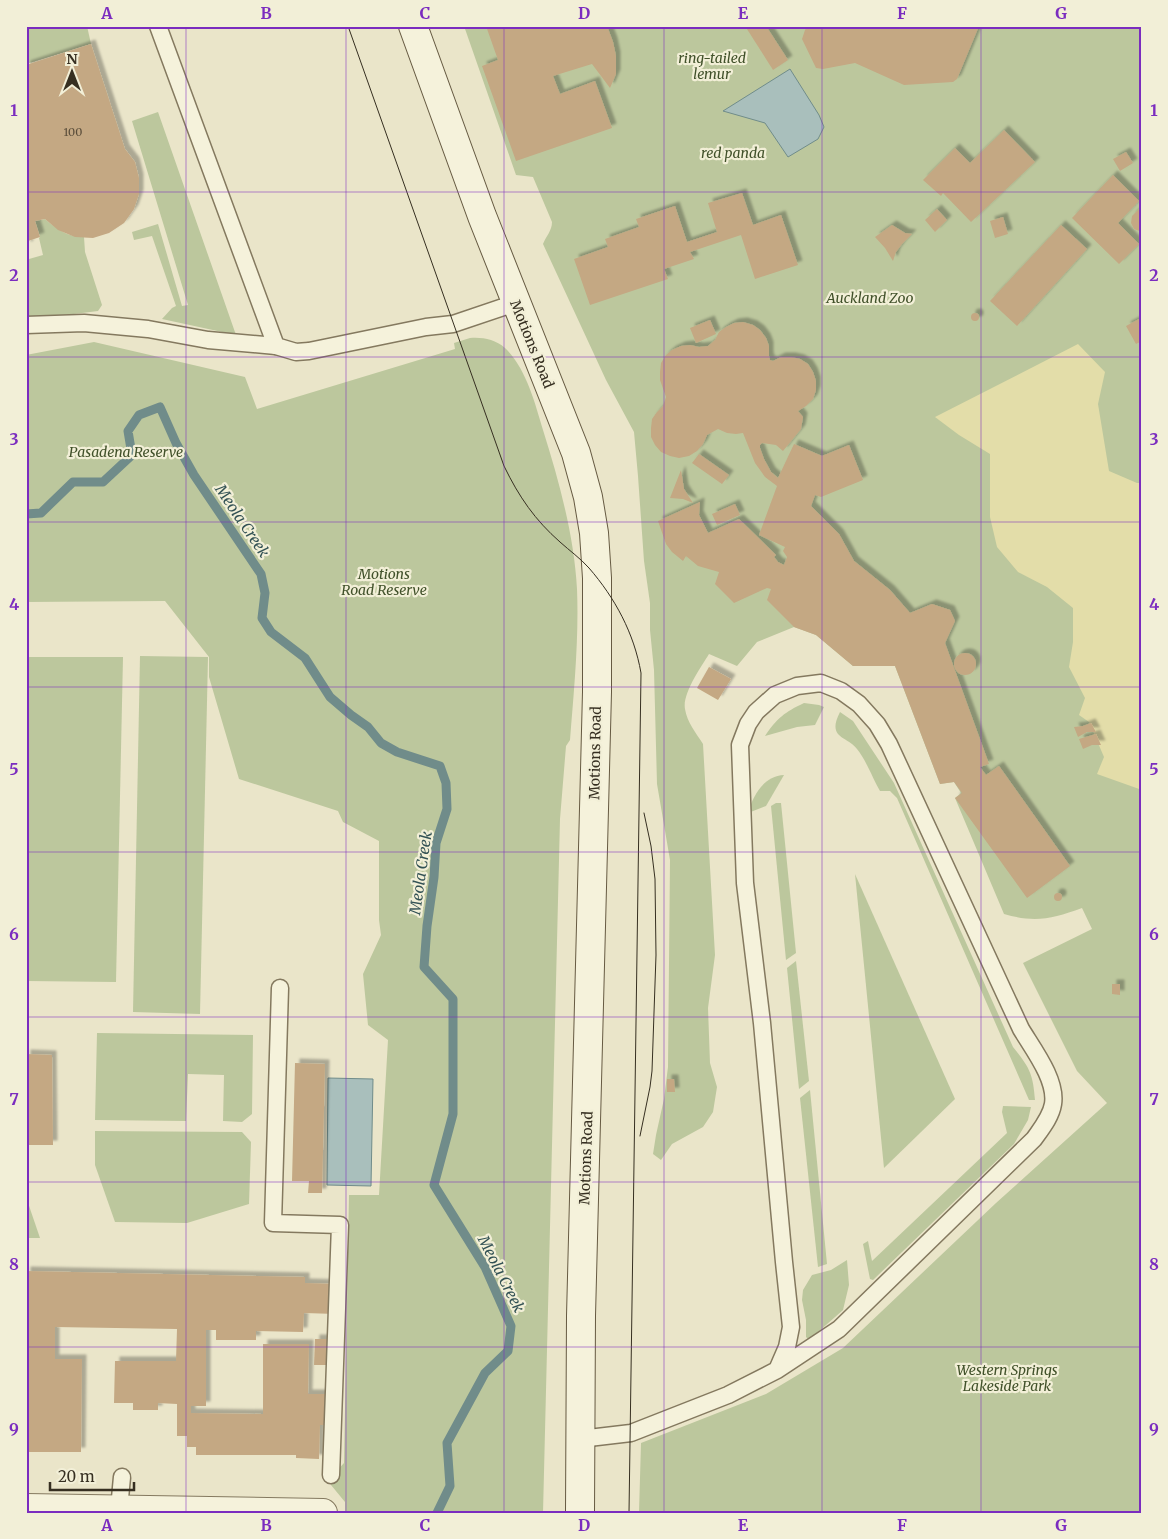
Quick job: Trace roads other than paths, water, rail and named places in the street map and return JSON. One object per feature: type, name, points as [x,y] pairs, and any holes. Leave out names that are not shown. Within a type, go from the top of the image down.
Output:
[{"type":"main road","name":"Motions Road","points":[[413,26],[515,303],[576,453],[588,497],[596,553],[596,692],[581,1316],[580,1513]]},
{"type":"main road","points":[[26,1508],[322,1512]]},
{"type":"lane","points":[[158,26],[276,346]]},
{"type":"lane","points":[[26,325],[84,323],[148,329],[208,340],[276,346],[296,352],[309,352],[426,327],[453,324],[515,303]]},
{"type":"lane","points":[[580,1439],[631,1433],[728,1394],[777,1370],[839,1329],[1034,1139],[1046,1121],[1053,1105],[1053,1089],[1046,1072],[1021,1029],[889,744],[876,724],[859,704],[841,691],[820,683],[797,686],[775,695],[756,712],[748,724],[740,746],[745,883],[762,1023],[791,1327],[777,1370]]},
{"type":"lane","points":[[280,988],[273,1223],[340,1225],[332,1475]]},
{"type":"lane","points":[[120,1509],[122,1477]]},
{"type":"water","points":[[790,69],[819,115],[824,127],[818,139],[788,157],[765,123],[723,111]]},
{"type":"water","points":[[328,1078],[373,1079],[371,1186],[327,1185]]},
{"type":"waterway","name":"Meola Creek","points":[[26,514],[41,513],[73,482],[103,482],[132,455],[128,431],[139,415],[160,407],[176,443],[194,475],[261,574],[265,593],[262,618],[271,632],[305,658],[330,697],[368,727],[381,743],[397,752],[440,766],[446,783],[447,809],[436,843],[424,967],[453,999],[453,1114],[434,1185],[485,1267],[511,1326],[508,1351],[485,1373],[447,1443],[450,1486],[437,1513]]},
{"type":"tram line","points":[[348,26],[504,466],[522,498],[535,516],[551,534],[586,564],[607,591],[622,617],[634,644],[641,673],[629,1513]]},
{"type":"tram line","points":[[640,1136],[652,1071],[656,955],[655,879],[644,813]]},
{"type":"park label","name":"ring-tailed lemur","points":[[712,66]]},
{"type":"park label","name":"red panda","points":[[733,153]]},
{"type":"park label","name":"Auckland Zoo","points":[[870,298]]},
{"type":"park label","name":"Pasadena Reserve","points":[[126,452]]},
{"type":"park label","name":"Motions Road Reserve","points":[[384,582]]},
{"type":"park label","name":"Western Springs Lakeside Park","points":[[1007,1378]]}]
